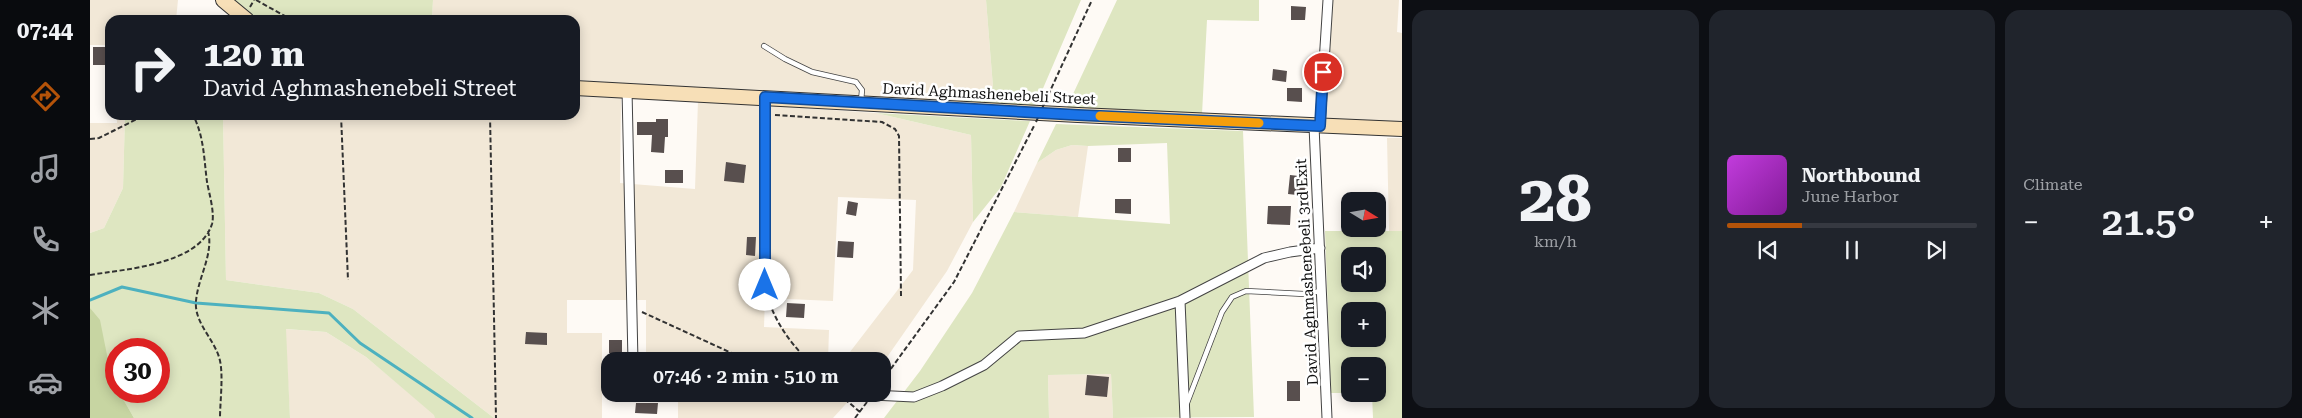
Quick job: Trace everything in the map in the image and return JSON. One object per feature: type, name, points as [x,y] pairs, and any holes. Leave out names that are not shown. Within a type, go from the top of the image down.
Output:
[{"type":"street","points":[[223,0],[241,15]]},
{"type":"street","name":"David Aghmashenebeli 3rd Exit","points":[[1327,418],[1317,126],[1328,0]]},
{"type":"street","name":"David Aghmashenebeli Street","points":[[580,88],[1402,129]]},
{"type":"street","points":[[628,90],[633,352]]},
{"type":"street","points":[[765,97],[765,285]]},
{"type":"street","points":[[891,395],[914,396],[942,386],[984,366],[1019,336],[1084,333],[1180,301],[1264,258],[1320,248]]},
{"type":"street","points":[[1180,301],[1185,413]]},
{"type":"lane","points":[[764,46],[812,72],[856,82],[862,90],[860,103]]},
{"type":"lane","points":[[1185,413],[1222,312],[1232,297],[1246,291],[1304,294],[1322,291]]},
{"type":"path","points":[[256,0],[283,15]]},
{"type":"path","points":[[891,369],[954,282],[1036,122],[1092,0]]},
{"type":"path","points":[[765,114],[882,122],[895,129],[898,136],[902,296]]},
{"type":"path","points":[[90,139],[99,138],[135,120]]},
{"type":"path","points":[[90,275],[163,262],[192,249],[204,238],[212,222],[201,130],[196,120]]},
{"type":"path","points":[[342,120],[348,280]]},
{"type":"path","points":[[490,120],[496,418]]},
{"type":"path","points":[[208,230],[210,251],[202,270],[196,303],[198,318],[211,338],[220,359],[220,418]]},
{"type":"path","points":[[765,285],[772,314],[789,340],[800,352]]},
{"type":"path","points":[[632,306],[651,318],[730,352]]},
{"type":"path","points":[[848,402],[860,412],[855,418]]},
{"type":"shaded area","points":[[90,0],[178,0],[176,15],[105,15],[105,45],[90,45]]},
{"type":"shaded area","points":[[433,0],[986,0],[993,87],[966,91],[963,104],[580,80],[580,15],[432,15]]},
{"type":"shaded area","points":[[1331,0],[1399,0],[1397,32],[1402,33],[1402,125],[1323,121]]},
{"type":"shaded area","points":[[580,96],[621,98],[620,183],[695,189],[698,101],[876,113],[971,135],[973,222],[947,271],[891,352],[850,352],[913,270],[916,200],[838,197],[833,301],[765,298],[764,327],[829,330],[828,352],[646,352],[646,300],[567,300],[567,333],[602,333],[602,418],[494,418],[353,309],[319,293],[226,280],[223,120],[580,120]]},
{"type":"shaded area","points":[[117,120],[125,120],[123,188],[104,228],[90,233],[90,123],[117,123]]},
{"type":"shaded area","points":[[1387,138],[1402,138],[1402,231],[1389,231]]},
{"type":"shaded area","points":[[1072,145],[1088,146],[1078,217],[1014,212],[1037,163],[1056,150]]},
{"type":"shaded area","points":[[285,329],[326,332],[366,357],[435,415],[435,418],[290,418]]},
{"type":"shaded area","points":[[1111,374],[1113,418],[1049,418],[1048,375]]},
{"type":"shaded area","points":[[678,402],[848,402],[833,418],[678,418]]},
{"type":"green space","points":[[234,0],[433,0],[432,15],[252,15]]},
{"type":"green space","points":[[986,0],[1081,0],[1035,107],[963,104],[966,91],[993,87]]},
{"type":"green space","points":[[1117,0],[1259,0],[1259,21],[1207,20],[1202,114],[1066,109]]},
{"type":"green space","points":[[876,113],[1030,121],[1001,187],[973,222],[971,135]]},
{"type":"green space","points":[[125,120],[223,120],[226,280],[319,293],[353,309],[494,418],[435,418],[434,415],[366,357],[326,332],[286,329],[290,418],[134,418],[125,403],[170,403],[170,338],[105,338],[105,359],[90,308],[90,233],[104,228],[123,188]]},
{"type":"green space","points":[[1056,124],[1243,131],[1254,417],[1113,418],[1111,374],[1048,375],[1049,418],[884,418],[920,371],[972,293],[1014,212],[1170,224],[1167,143],[1072,145],[1056,150],[1037,163]]},
{"type":"green space","points":[[1325,231],[1341,231],[1341,238],[1386,238],[1386,231],[1402,231],[1402,418],[1373,418],[1372,402],[1386,402],[1386,357],[1341,357],[1341,393],[1331,393]]},
{"type":"green space","points":[[90,308],[100,320],[105,345],[105,403],[125,403],[134,418],[90,418]]},
{"type":"building","points":[[1291,6],[1306,7],[1305,20],[1291,20]]},
{"type":"building","points":[[93,47],[105,47],[105,65],[93,65]]},
{"type":"building","points":[[1273,69],[1287,71],[1286,82],[1272,80]]},
{"type":"building","points":[[1287,88],[1302,88],[1302,102],[1287,101]]},
{"type":"building","points":[[656,119],[668,119],[668,137],[665,137],[664,153],[651,152],[652,135],[637,135],[637,122],[656,122]]},
{"type":"building","points":[[1118,148],[1131,148],[1131,162],[1118,162]]},
{"type":"building","points":[[726,162],[746,165],[744,183],[724,181]]},
{"type":"building","points":[[665,170],[683,170],[683,183],[665,183]]},
{"type":"building","points":[[1290,175],[1308,177],[1306,196],[1288,194]]},
{"type":"building","points":[[1115,199],[1131,199],[1131,214],[1115,213]]},
{"type":"building","points":[[848,201],[858,203],[856,216],[846,214]]},
{"type":"building","points":[[1268,206],[1291,206],[1290,225],[1267,224]]},
{"type":"building","points":[[747,237],[756,237],[755,256],[746,255]]},
{"type":"building","points":[[838,241],[854,242],[853,258],[837,257]]},
{"type":"building","points":[[787,303],[805,304],[804,318],[786,317]]},
{"type":"building","points":[[526,332],[547,333],[547,345],[525,344]]},
{"type":"building","points":[[609,340],[622,340],[622,352],[609,352]]},
{"type":"building","points":[[1087,375],[1109,377],[1107,397],[1085,395]]},
{"type":"building","points":[[1287,381],[1300,381],[1300,401],[1287,401]]},
{"type":"building","points":[[636,403],[658,403],[657,414],[635,413]]},
{"type":"waterway","points":[[90,300],[122,287],[196,303],[329,313],[360,343],[472,418]]},
{"type":"slow traffic","points":[[1100,116],[1259,123]]},
{"type":"route","points":[[765,285],[765,97],[1078,115],[1320,126],[1323,72]]}]
